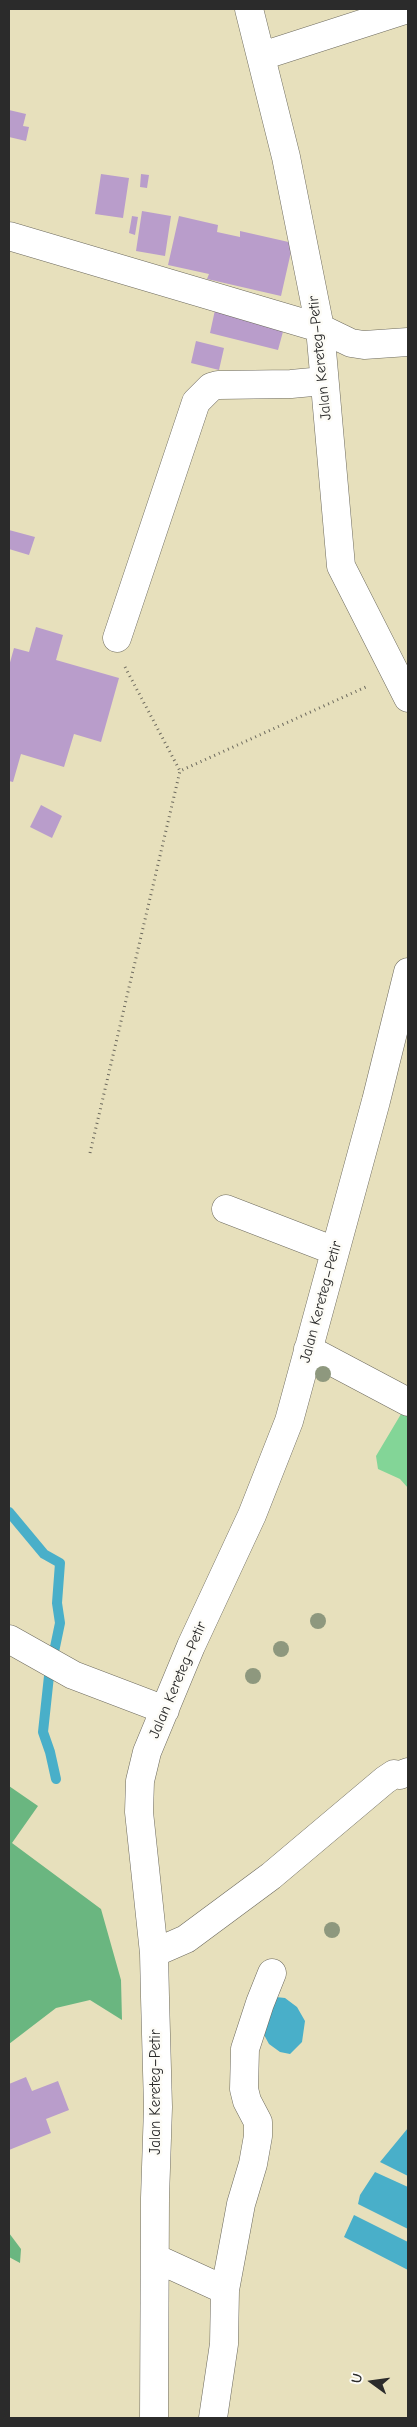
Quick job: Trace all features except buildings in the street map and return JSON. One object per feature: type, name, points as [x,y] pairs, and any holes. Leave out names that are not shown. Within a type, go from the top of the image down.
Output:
[{"type":"street","name":"Jalan Kereteg–Petir","points":[[249,9],[286,157],[320,328],[323,382],[335,486],[341,566],[408,698]]},
{"type":"street","points":[[262,56],[408,9]]},
{"type":"street","points":[[9,236],[320,328],[350,343],[364,345],[408,342]]},
{"type":"street","points":[[117,638],[196,402],[211,387],[218,385],[323,382]]},
{"type":"street","name":"Jalan Kereteg–Petir","points":[[154,2418],[158,2107],[154,1953],[138,1795],[147,1752],[274,1461],[289,1421],[376,1101],[408,972]]},
{"type":"street","points":[[226,1209],[335,1251]]},
{"type":"street","points":[[308,1349],[408,1402]]},
{"type":"street","points":[[20,1645],[73,1676],[165,1710]]},
{"type":"street","points":[[154,1953],[186,1939],[272,1876],[385,1780],[394,1774],[400,1775],[408,1772]]},
{"type":"street","points":[[213,2418],[224,2344],[226,2290],[240,2204],[253,2164],[258,2136],[258,2122],[244,2088],[245,2049],[272,1973]]},
{"type":"street","points":[[155,2258],[226,2290]]},
{"type":"path","points":[[90,1153],[180,771],[117,652],[117,638]]},
{"type":"path","points":[[180,771],[396,673]]},
{"type":"green space","points":[[404,1409],[408,1412],[408,1488],[400,1479],[378,1469],[376,1456]]},
{"type":"green space","points":[[9,1786],[38,1806],[12,1843],[101,1909],[121,1980],[122,2020],[90,2000],[56,2008],[9,2044]]},
{"type":"green space","points":[[9,2233],[21,2249],[20,2263],[9,2257]]},
{"type":"water","points":[[276,1997],[285,1998],[297,2007],[305,2021],[302,2042],[290,2054],[280,2052],[269,2044],[263,2033]]},
{"type":"water","points":[[408,2128],[408,2176],[380,2162]]},
{"type":"water","points":[[375,2172],[408,2187],[408,2229],[358,2204],[360,2195]]},
{"type":"water","points":[[354,2215],[408,2242],[408,2270],[344,2237]]},
{"type":"waterway","points":[[9,1512],[44,1554],[60,1563],[57,1603],[60,1623],[49,1676],[43,1732],[56,1779]]}]
